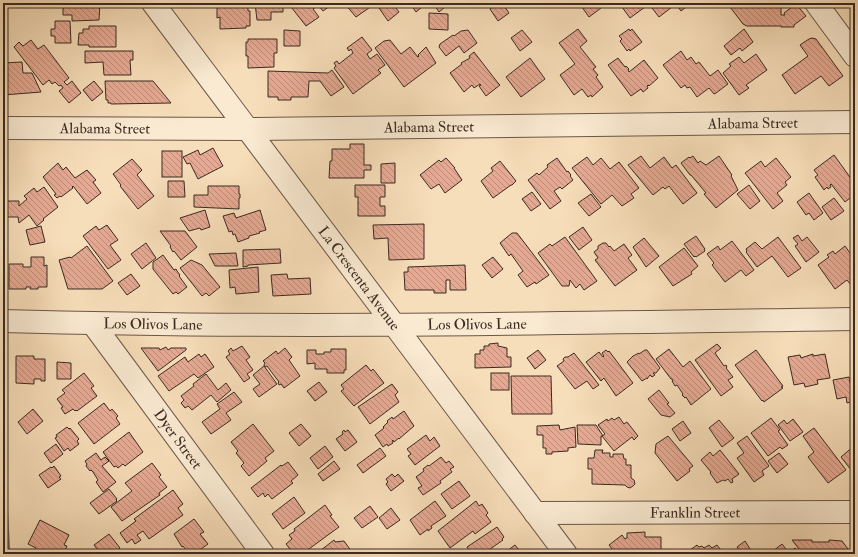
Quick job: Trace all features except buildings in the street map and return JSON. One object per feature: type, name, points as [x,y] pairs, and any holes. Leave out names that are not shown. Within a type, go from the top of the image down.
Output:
[{"type":"street","name":"La Crescenta Avenue","points":[[154,3],[394,326],[566,554]]},
{"type":"street","points":[[816,3],[855,56]]},
{"type":"street","name":"Alabama Street","points":[[3,128],[248,129],[855,122]]},
{"type":"street","name":"Los Olivos Lane","points":[[3,321],[93,324],[394,326],[855,319]]},
{"type":"street","name":"Dyer Street","points":[[93,324],[263,554]]},
{"type":"street","name":"Franklin Street","points":[[535,513],[855,512]]},
{"type":"waterway","points":[[3,467],[8,554]]}]
